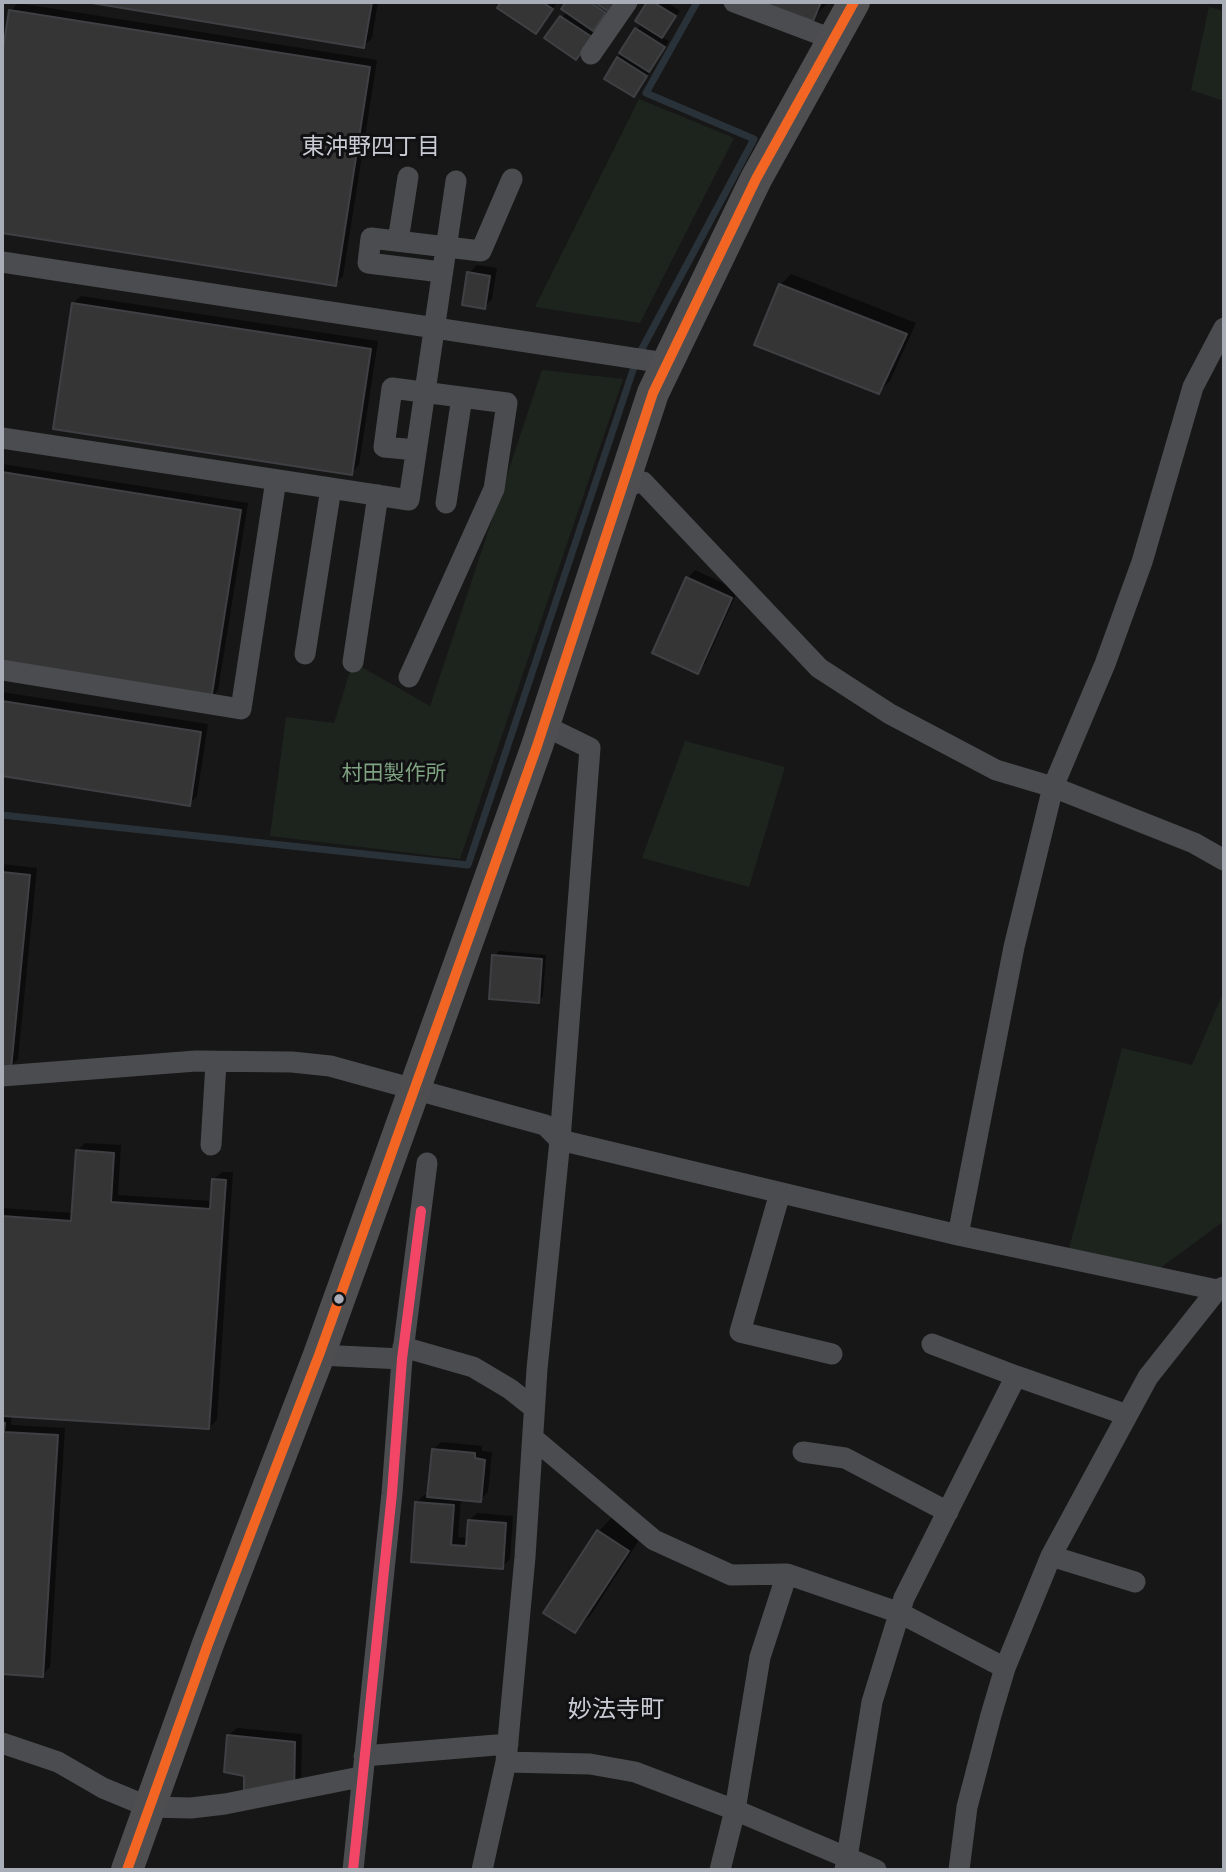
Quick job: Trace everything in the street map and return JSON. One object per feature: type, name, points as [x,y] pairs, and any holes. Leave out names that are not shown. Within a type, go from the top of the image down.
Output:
[{"type":"highway","points":[[127,1870],[208,1644],[318,1355],[543,725],[665,363],[756,179],[854,2]]},
{"type":"street","points":[[591,54],[627,2]]},
{"type":"street","points":[[734,2],[832,39]]},
{"type":"street","points":[[398,241],[408,177]]},
{"type":"street","points":[[442,272],[368,264],[371,237],[481,251],[512,179]]},
{"type":"street","points":[[2,439],[409,500],[456,181]]},
{"type":"street","points":[[2,262],[665,363]]},
{"type":"street","points":[[958,1235],[968,1199],[985,1084],[1011,961],[1053,787],[1105,664],[1142,562],[1193,387],[1224,328]]},
{"type":"street","points":[[409,677],[494,489],[507,403],[392,388],[384,447],[416,450]]},
{"type":"street","points":[[446,503],[462,397]]},
{"type":"street","points":[[2,670],[242,709],[276,480]]},
{"type":"street","points":[[624,486],[643,482],[819,667],[890,714],[996,770],[1053,787],[1194,842],[1224,860]]},
{"type":"street","points":[[305,654],[331,488]]},
{"type":"street","points":[[353,662],[378,495]]},
{"type":"street","points":[[482,1870],[507,1753],[534,1408],[561,1140],[590,748],[543,725]]},
{"type":"street","points":[[2,1076],[196,1061],[292,1062],[330,1066],[545,1125],[561,1140],[958,1235],[1221,1289],[1148,1377],[1051,1556],[1005,1668],[967,1807],[959,1870]]},
{"type":"street","points":[[211,1145],[212,1083],[216,1063]]},
{"type":"street","points":[[353,1870],[392,1493],[403,1353],[428,1163]]},
{"type":"street","points":[[780,1192],[740,1332],[832,1354]]},
{"type":"street","points":[[932,1344],[1127,1415]]},
{"type":"street","points":[[318,1355],[403,1353],[473,1367],[510,1389],[534,1408]]},
{"type":"street","points":[[847,1864],[872,1702],[900,1613],[1016,1376]]},
{"type":"street","points":[[533,1438],[653,1540],[731,1575],[788,1574],[900,1613],[1005,1668]]},
{"type":"street","points":[[803,1452],[845,1458],[948,1512]]},
{"type":"street","points":[[1051,1556],[1135,1582]]},
{"type":"street","points":[[720,1870],[735,1810],[760,1657],[788,1574]]},
{"type":"street","points":[[2,1744],[58,1762],[103,1788],[149,1807],[191,1808],[225,1804],[362,1767],[507,1753],[590,1764],[635,1772],[735,1810],[847,1864],[876,1870]]},
{"type":"green space","points":[[1209,7],[1224,11],[1224,101],[1191,90]]},
{"type":"green space","points":[[639,99],[734,138],[640,323],[535,307]]},
{"type":"green space","name":"村田製作所","points":[[542,370],[623,379],[460,859],[270,836],[286,717],[334,723],[353,662],[430,706]]},
{"type":"green space","points":[[685,741],[785,767],[749,887],[642,858]]},
{"type":"green space","points":[[1224,991],[1224,1221],[1155,1272],[1068,1252],[1122,1048],[1192,1065]]},
{"type":"building","points":[[86,2],[372,2],[364,48]]},
{"type":"building","points":[[501,2],[542,2],[553,9],[536,34],[497,8]]},
{"type":"building","points":[[566,2],[590,2],[606,13],[593,31],[561,9]]},
{"type":"building","points":[[594,2],[616,2],[609,12]]},
{"type":"building","points":[[647,2],[653,2],[676,16],[662,38],[635,21]]},
{"type":"building","points":[[762,2],[821,2],[813,21]]},
{"type":"building","points":[[9,10],[370,67],[336,286],[2,233],[2,56]]},
{"type":"building","points":[[560,16],[592,37],[576,60],[544,38]]},
{"type":"building","points":[[635,28],[665,47],[649,72],[619,53]]},
{"type":"building","points":[[617,57],[647,76],[634,97],[604,79]]},
{"type":"building","points":[[467,272],[490,276],[485,309],[462,305]]},
{"type":"building","points":[[779,284],[907,334],[879,394],[754,345]]},
{"type":"building","points":[[72,303],[371,349],[352,475],[53,429]]},
{"type":"building","points":[[2,472],[241,510],[211,700],[2,667]]},
{"type":"building","points":[[686,577],[732,598],[698,674],[652,653]]},
{"type":"building","points":[[2,701],[201,732],[190,806],[2,776]]},
{"type":"building","points":[[2,872],[30,875],[11,1069],[2,1068]]},
{"type":"building","points":[[492,955],[542,959],[539,1003],[489,999]]},
{"type":"building","points":[[76,1150],[114,1153],[111,1202],[210,1209],[212,1179],[226,1180],[209,1429],[2,1416],[2,1216],[71,1221]]},
{"type":"building","points":[[2,1422],[5,1423],[4,1432],[58,1435],[43,1677],[2,1674]]},
{"type":"building","points":[[432,1449],[475,1453],[475,1458],[485,1460],[481,1502],[427,1497]]},
{"type":"building","points":[[415,1502],[454,1505],[451,1545],[466,1546],[468,1520],[506,1523],[503,1569],[411,1562]]},
{"type":"building","points":[[597,1530],[629,1551],[575,1633],[543,1613]]},
{"type":"building","points":[[227,1735],[295,1742],[294,1797],[244,1796],[244,1776],[224,1772]]},
{"type":"waterway","points":[[2,815],[468,865],[637,358],[754,139],[646,93],[697,2]]},
{"type":"transit line","points":[[127,1870],[208,1644],[319,1355],[474,923],[537,746],[653,393],[756,179],[854,2]]},
{"type":"transit line","points":[[353,1870],[392,1493],[402,1359],[421,1211]]},
{"type":"district","name":"東沖野四丁目","points":[[371,147]]},
{"type":"district","name":"妙法寺町","points":[[616,1710]]}]
